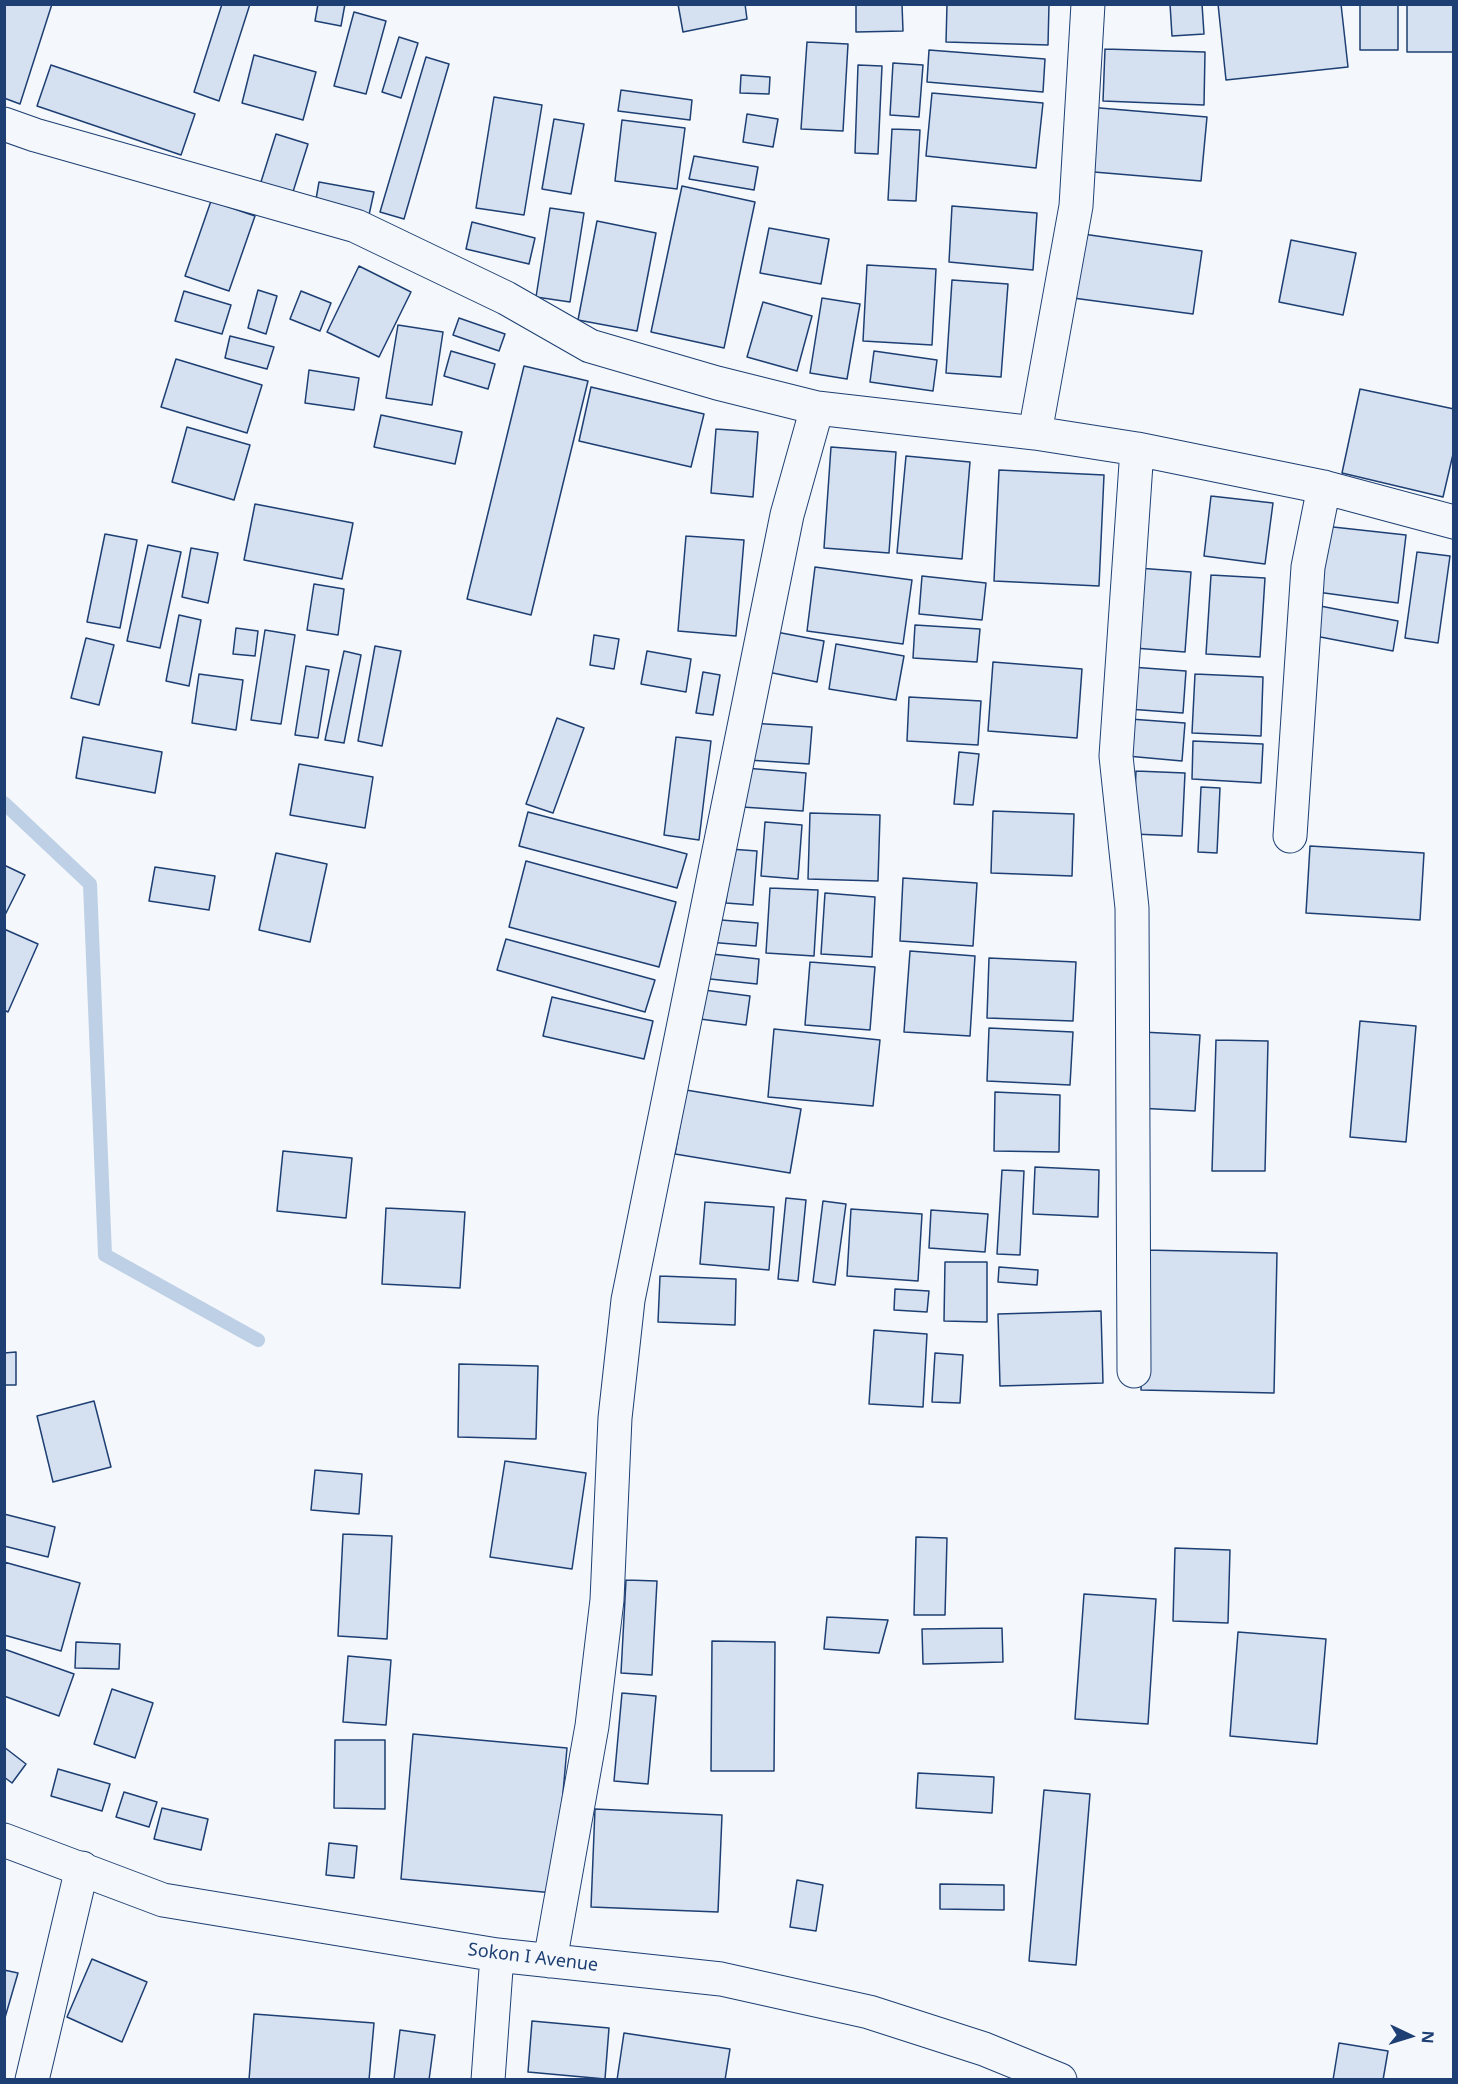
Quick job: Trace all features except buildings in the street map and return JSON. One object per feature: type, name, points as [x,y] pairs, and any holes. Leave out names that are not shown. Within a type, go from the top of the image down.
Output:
[{"type":"street","points":[[1035,433],[1076,206],[1088,4]]},
{"type":"street","points":[[4,124],[356,226],[506,298],[590,346],[816,408],[1035,433],[1137,449],[1324,488],[1454,522]]},
{"type":"street","points":[[550,1961],[592,1726],[607,1600],[615,1418],[628,1300],[782,538],[816,408]]},
{"type":"street","points":[[1134,1371],[1132,909],[1116,756],[1137,449]]},
{"type":"street","points":[[1290,836],[1308,567],[1324,488]]},
{"type":"street","name":"Sokon I Avenue","points":[[4,1840],[163,1900],[497,1955],[721,1979],[869,2012],[984,2049],[1059,2079]]},
{"type":"street","points":[[32,2079],[82,1868]]},
{"type":"street","points":[[488,2079],[497,1955]]},
{"type":"waterway","points":[[4,803],[90,884],[105,1255],[258,1340]]}]
